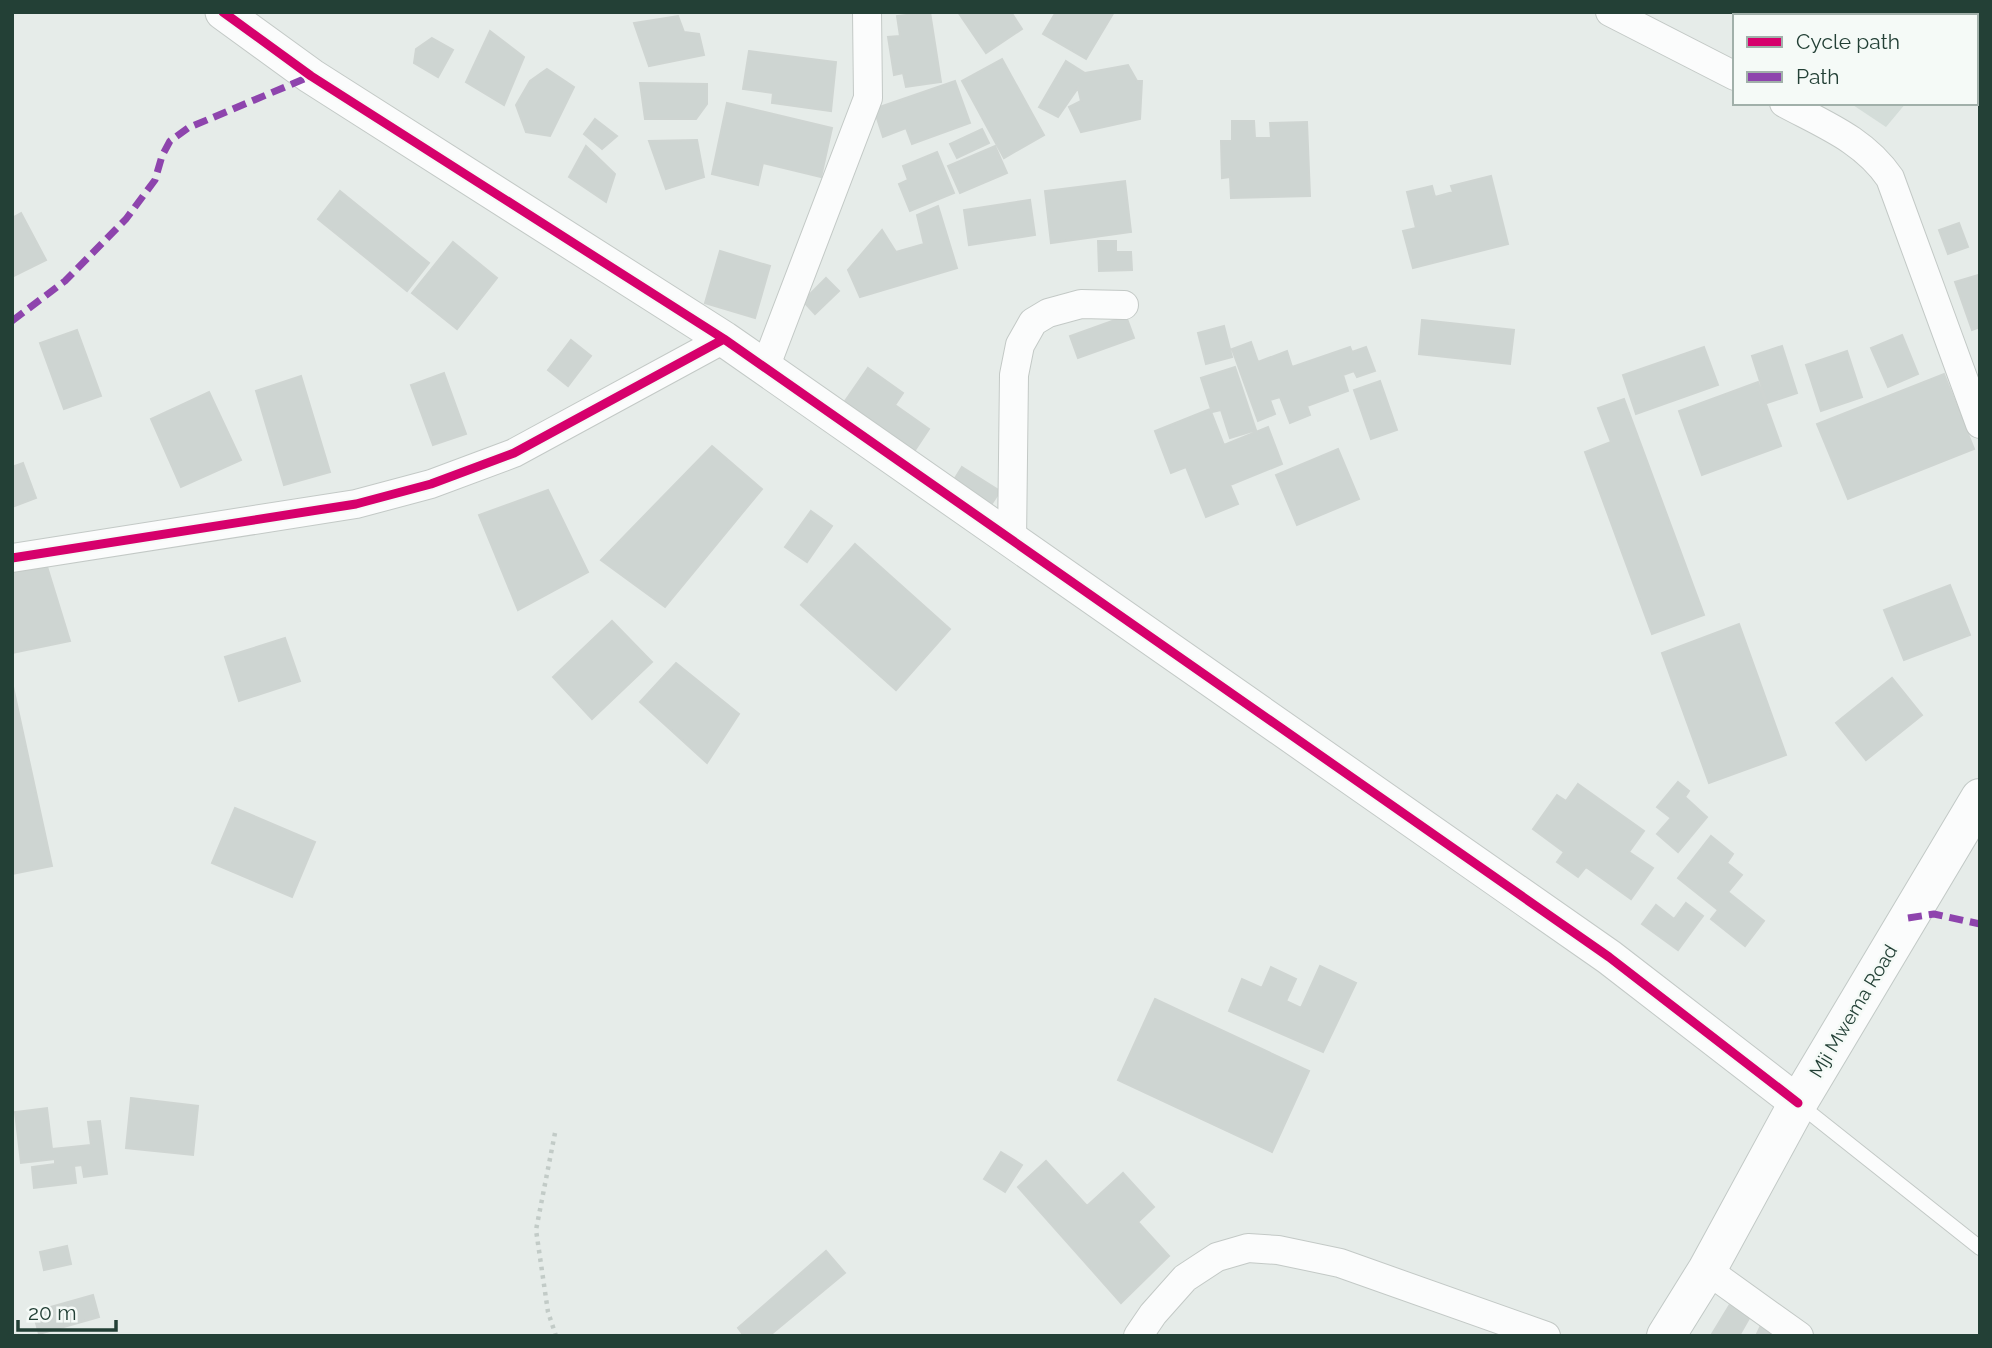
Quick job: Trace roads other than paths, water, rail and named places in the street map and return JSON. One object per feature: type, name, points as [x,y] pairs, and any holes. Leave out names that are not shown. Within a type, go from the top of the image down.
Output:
[{"type":"main road","name":"Mji Mwema Road","points":[[1666,1336],[1706,1270],[1798,1103],[1980,797]]},
{"type":"street","points":[[223,12],[311,76],[724,339],[1609,957],[1798,1103]]},
{"type":"street","points":[[765,368],[868,98],[867,12]]},
{"type":"street","points":[[1610,12],[1733,75]]},
{"type":"street","points":[[1788,105],[1855,141],[1878,160],[1890,178],[1980,424]]},
{"type":"street","points":[[1012,541],[1014,375],[1020,345],[1033,322],[1048,313],[1082,304],[1124,305]]},
{"type":"street","points":[[12,558],[356,503],[431,484],[514,453],[724,339]]},
{"type":"street","points":[[1138,1336],[1153,1314],[1185,1278],[1217,1257],[1248,1248],[1278,1250],[1340,1263],[1546,1336]]},
{"type":"street","points":[[1706,1270],[1800,1336]]},
{"type":"lane","points":[[1798,1103],[1980,1248]]}]
